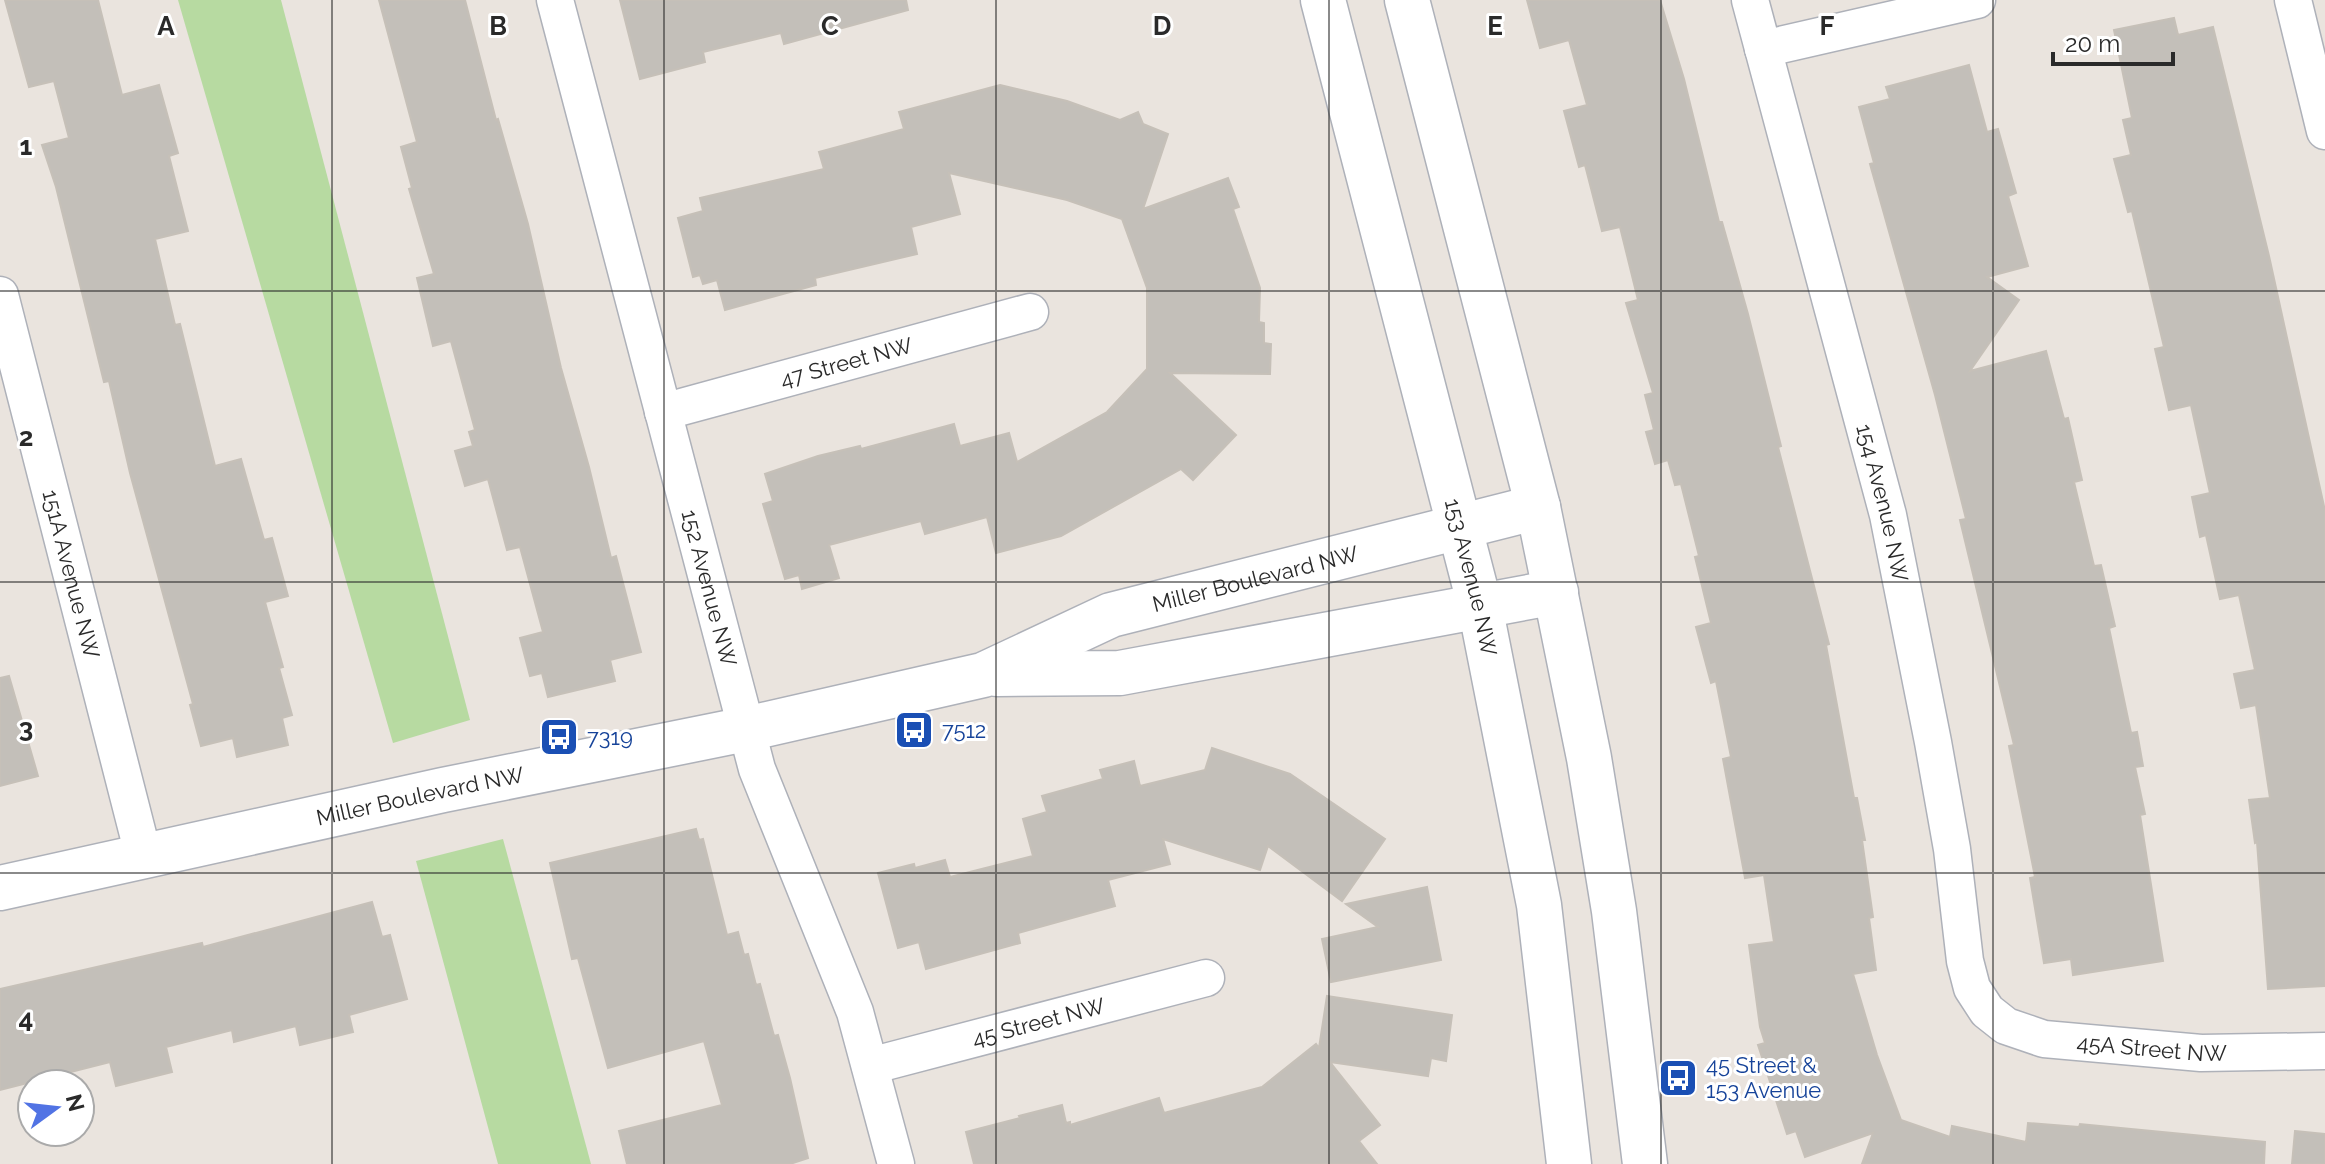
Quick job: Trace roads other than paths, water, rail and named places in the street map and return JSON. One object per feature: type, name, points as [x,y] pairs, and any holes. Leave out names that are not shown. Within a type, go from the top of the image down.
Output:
[{"type":"main road","name":"153 Avenue NW","points":[[1323,0],[1480,606],[1539,905],[1569,1164]]},
{"type":"main road","points":[[1407,0],[1538,507],[1556,592],[1589,758],[1614,911],[1645,1164]]},
{"type":"main road","name":"Miller Boulevard NW","points":[[983,675],[1111,615],[1538,507]]},
{"type":"main road","name":"Miller Boulevard NW","points":[[0,888],[143,854],[746,729],[983,675],[1120,673],[1556,592]]},
{"type":"street","name":"152 Avenue NW","points":[[555,0],[746,729],[764,788],[844,980],[896,1164]]},
{"type":"street","name":"154 Avenue NW","points":[[1750,0],[1888,515],[1952,849],[1965,961],[1972,988],[1987,1011]]},
{"type":"street","points":[[1763,49],[1977,0]]},
{"type":"street","points":[[2293,0],[2325,131]]},
{"type":"street","name":"151A Avenue NW","points":[[0,295],[143,854]]},
{"type":"street","name":"47 Street NW","points":[[663,412],[1030,312]]},
{"type":"street","name":"45 Street NW","points":[[870,1066],[1206,978]]},
{"type":"street","name":"45A Street NW","points":[[1987,1011],[2006,1026],[2044,1039],[2201,1053],[2325,1051]]},
{"type":"place","name":"7512","points":[[914,730]]},
{"type":"place","name":"7319","points":[[559,737]]},
{"type":"place","name":"45 Street & 153 Avenue","points":[[1678,1078]]}]
